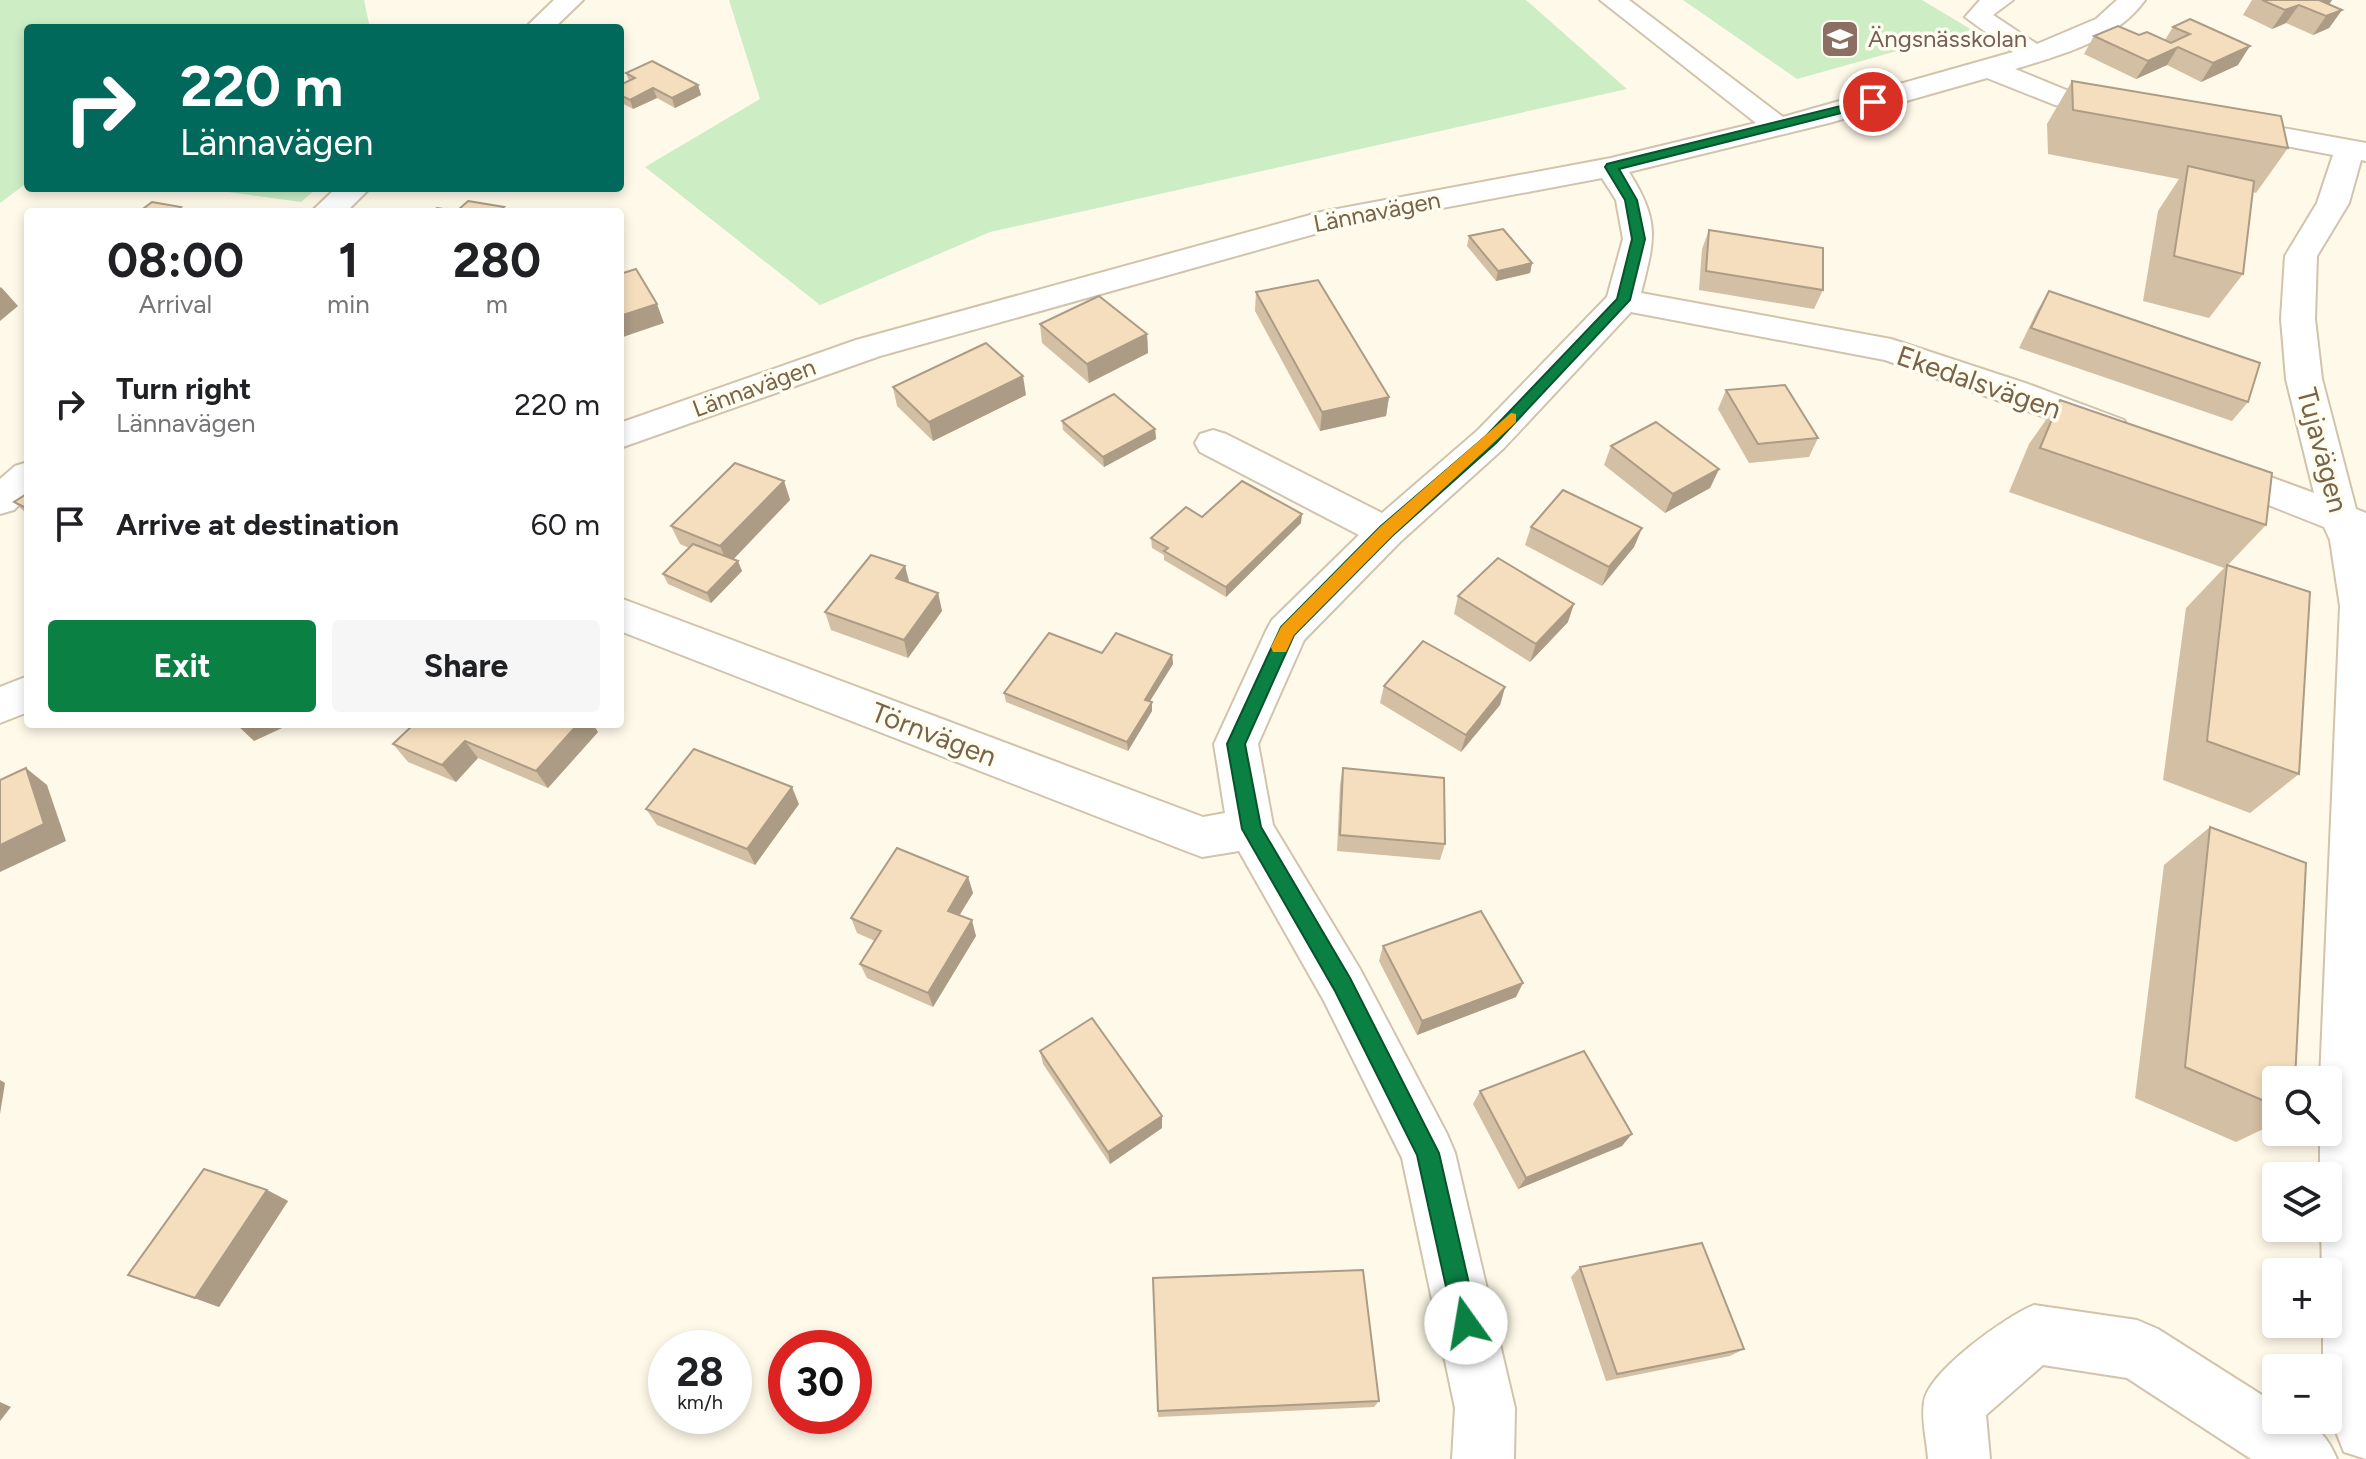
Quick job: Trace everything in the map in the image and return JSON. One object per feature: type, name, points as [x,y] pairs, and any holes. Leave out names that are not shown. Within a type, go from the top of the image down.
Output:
[{"type":"street","points":[[543,24],[570,0]]},
{"type":"street","points":[[1613,0],[1777,126]]},
{"type":"street","points":[[2000,0],[1984,8],[1978,17],[2034,54]]},
{"type":"street","name":"Lännavägen","points":[[624,435],[868,348],[1317,223],[1611,167],[1989,69],[2105,25],[2132,0]]},
{"type":"street","points":[[1989,69],[2065,99],[2140,112]]},
{"type":"street","points":[[2200,123],[2358,150]]},
{"type":"street","name":"Tujavägen","points":[[2358,150],[2333,203],[2301,256],[2298,319],[2304,379],[2353,523],[2350,540],[2360,606],[2346,1107],[2354,1401],[2366,1430]]},
{"type":"street","points":[[1483,1459],[1485,1408],[1428,1153],[1342,985],[1251,829],[1236,744],[1287,631],[1386,532],[1491,439],[1623,300],[1639,239],[1631,200],[1611,167]]},
{"type":"street","points":[[332,208],[350,192]]},
{"type":"street","name":"Ekedalsvägen","points":[[1623,300],[1891,350],[2015,392],[2148,443]]},
{"type":"street","points":[[1213,443],[1386,532]]},
{"type":"street","points":[[2192,460],[2353,523]]},
{"type":"street","points":[[0,500],[24,479]]},
{"type":"street","name":"Törnvägen","points":[[624,616],[1202,837],[1251,829]]},
{"type":"street","points":[[0,706],[24,695]]},
{"type":"street","points":[[1956,1431],[2034,1334],[2137,1350],[2306,1459]]},
{"type":"green space","points":[[0,0],[364,0],[369,24],[24,24],[24,185],[0,203]]},
{"type":"green space","points":[[729,0],[1526,0],[1627,89],[990,232],[820,305],[645,167],[760,99]]},
{"type":"green space","name":"Ängsnässkolan","points":[[1683,0],[1922,0],[1972,30],[1797,79]]},
{"type":"green space","points":[[228,192],[312,192],[301,202]]},
{"type":"building","points":[[2262,0],[2323,0],[2342,10],[2326,16],[2299,5],[2285,10]]},
{"type":"building","points":[[2190,19],[2250,46],[2213,63],[2178,47],[2148,61],[2094,36],[2118,26],[2139,35],[2147,32],[2171,43],[2190,34],[2173,27]]},
{"type":"building","points":[[652,61],[698,85],[672,98],[653,88],[630,100],[624,97],[624,83],[635,78],[626,73]]},
{"type":"building","points":[[2072,81],[2281,116],[2288,148],[2073,110]]},
{"type":"building","points":[[2188,166],[2254,181],[2243,274],[2174,256]]},
{"type":"building","points":[[468,201],[504,207],[503,208],[460,208]]},
{"type":"building","points":[[152,202],[181,207],[180,208],[144,208]]},
{"type":"building","points":[[1503,229],[1532,263],[1498,271],[1469,236]]},
{"type":"building","points":[[1709,230],[1823,248],[1823,290],[1706,271]]},
{"type":"building","points":[[636,269],[657,304],[624,315],[624,273]]},
{"type":"building","points":[[1318,280],[1389,397],[1322,412],[1256,292]]},
{"type":"building","points":[[2049,291],[2260,363],[2248,402],[2031,328]]},
{"type":"building","points":[[1099,296],[1147,334],[1087,364],[1040,324]]},
{"type":"building","points":[[986,343],[1023,376],[929,422],[893,387]]},
{"type":"building","points":[[1785,385],[1818,438],[1758,444],[1726,390]]},
{"type":"building","points":[[1114,394],[1155,429],[1103,457],[1062,421]]},
{"type":"building","points":[[2060,400],[2272,473],[2266,525],[2040,448]]},
{"type":"building","points":[[1656,422],[1719,469],[1673,494],[1611,446]]},
{"type":"building","points":[[735,463],[784,481],[720,546],[671,526]]},
{"type":"building","points":[[1242,481],[1302,514],[1226,587],[1164,551],[1168,548],[1151,538],[1186,507],[1202,517]]},
{"type":"building","points":[[1563,490],[1642,528],[1609,567],[1531,527]]},
{"type":"building","points":[[24,496],[24,507],[14,502]]},
{"type":"building","points":[[693,544],[738,561],[707,593],[663,574]]},
{"type":"building","points":[[871,555],[905,566],[896,578],[938,593],[904,640],[825,612]]},
{"type":"building","points":[[1498,558],[1574,604],[1536,644],[1458,596]]},
{"type":"building","points":[[2227,565],[2310,592],[2299,774],[2207,741]]},
{"type":"building","points":[[1049,633],[1102,653],[1116,633],[1172,655],[1145,700],[1152,702],[1127,742],[1004,693]]},
{"type":"building","points":[[1423,641],[1505,687],[1466,735],[1384,686]]},
{"type":"building","points":[[410,728],[574,728],[536,771],[465,741],[442,765],[393,744]]},
{"type":"building","points":[[694,749],[792,787],[747,849],[646,809]]},
{"type":"building","points":[[26,768],[44,824],[0,845],[0,780]]},
{"type":"building","points":[[1343,768],[1444,778],[1445,844],[1340,835]]},
{"type":"building","points":[[2210,827],[2306,863],[2296,1066],[2262,1066],[2262,1100],[2185,1067]]},
{"type":"building","points":[[897,848],[968,877],[948,911],[972,920],[928,993],[860,964],[881,931],[851,918]]},
{"type":"building","points":[[1481,911],[1523,983],[1422,1021],[1383,946]]},
{"type":"building","points":[[1092,1018],[1162,1116],[1108,1152],[1040,1051]]},
{"type":"building","points":[[1584,1051],[1632,1134],[1526,1178],[1480,1091]]},
{"type":"building","points":[[204,1169],[267,1190],[195,1298],[128,1275]]},
{"type":"building","points":[[1702,1243],[1744,1349],[1617,1374],[1580,1267]]},
{"type":"building","points":[[1363,1270],[1379,1401],[1158,1411],[1153,1278]]},
{"type":"slow traffic","points":[[1279,647],[1287,631],[1386,532],[1511,418]]},
{"type":"place","name":"Ängsnässkolan","points":[[1840,39]]},
{"type":"route","points":[[1466,1323],[1428,1153],[1342,985],[1251,829],[1236,744],[1287,631],[1386,532],[1491,439],[1623,300],[1639,239],[1631,200],[1611,167],[1873,102]]}]
